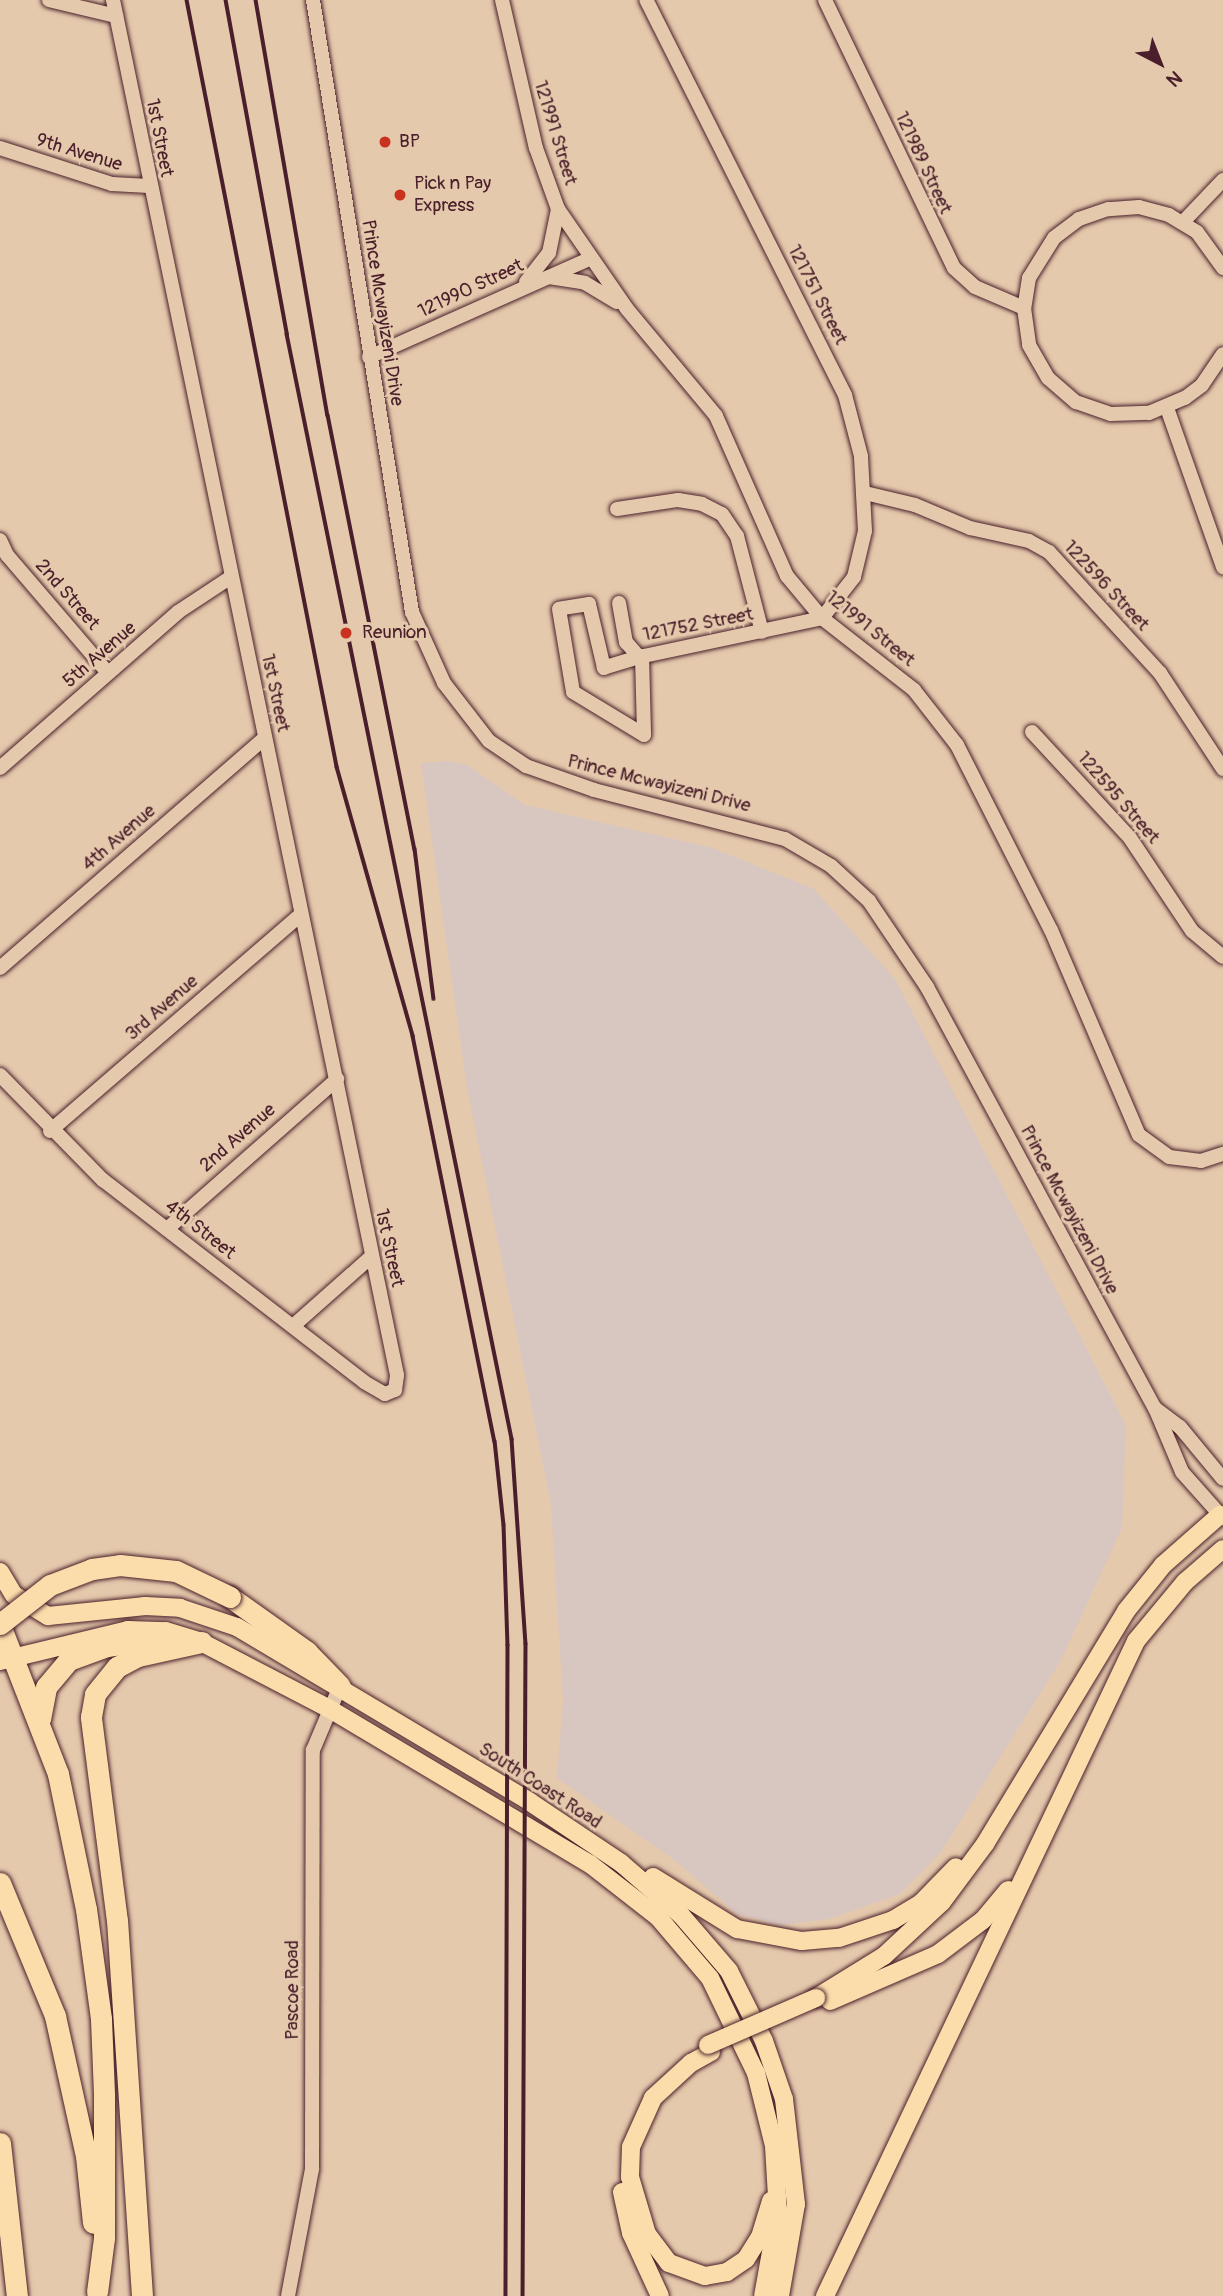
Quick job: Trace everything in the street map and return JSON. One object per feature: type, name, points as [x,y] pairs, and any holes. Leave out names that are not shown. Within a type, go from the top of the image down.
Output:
[{"type":"highway","points":[[125,2058],[91,1875],[70,1822],[40,1725],[7,1660],[0,1624],[50,1585],[92,1569],[120,1565],[176,1571],[230,1597],[307,1652],[340,1686]]},
{"type":"highway","points":[[40,1725],[46,1687],[69,1660],[107,1646],[192,1639]]},
{"type":"highway","points":[[142,2296],[117,1921],[92,1706],[105,1678],[128,1660],[192,1639]]},
{"type":"highway","points":[[70,1822],[101,2019],[104,2238],[97,2294]]},
{"type":"highway","points":[[0,1883],[29,1945],[65,2055],[86,2156],[97,2294]]},
{"type":"highway","points":[[0,2143],[17,2296]]},
{"type":"main road","points":[[530,1802],[724,1923],[767,1938],[814,1940],[865,1932],[920,1903],[977,1843],[1030,1766],[1144,1588],[1222,1515]]},
{"type":"main road","points":[[825,2296],[1136,1641],[1159,1609],[1223,1549]]},
{"type":"main road","points":[[1195,1573],[1223,1562]]},
{"type":"main road","name":"South Coast Road","points":[[0,1572],[14,1595],[38,1614],[57,1617],[145,1606],[180,1608],[237,1627],[340,1686],[530,1802],[621,1863],[681,1915],[729,1972],[748,2006],[776,2069],[794,2165],[793,2235],[780,2296]]},
{"type":"main road","name":"South Coast Road","points":[[7,1660],[128,1630],[192,1639],[328,1707],[590,1864],[658,1917],[686,1946],[729,2010],[756,2073],[776,2175],[778,2213],[763,2296]]},
{"type":"main road","points":[[816,2003],[884,1956],[942,1902],[985,1844],[1030,1766]]},
{"type":"main road","points":[[660,2296],[631,2234],[620,2164],[643,2100],[684,2057],[906,1969],[961,1938],[1000,1902],[1034,1852]]},
{"type":"main road","points":[[709,2048],[653,2098],[631,2147],[630,2177],[647,2234],[669,2263],[705,2276],[727,2272],[746,2259],[760,2237],[776,2175]]},
{"type":"street","points":[[49,0],[116,16]]},
{"type":"street","name":"1st Street","points":[[113,0],[149,186],[398,1380],[393,1392]]},
{"type":"street","name":"Prince Mcwayizeni Drive","points":[[313,0],[412,612],[425,648],[458,705],[489,741],[535,770],[594,790],[785,839],[831,866],[869,901],[927,987],[1155,1408],[1182,1472],[1222,1515]]},
{"type":"street","name":"121991 Street","points":[[502,0],[536,148],[558,209],[589,259],[627,309],[711,409],[787,576],[822,618],[914,690],[963,754],[1062,954],[1139,1135],[1169,1157],[1201,1161],[1223,1154]]},
{"type":"street","name":"121751 Street","points":[[646,0],[841,386],[855,424],[865,493],[865,531],[859,565],[842,598],[822,618]]},
{"type":"street","name":"121989 Street","points":[[825,0],[954,268],[975,286],[1024,308]]},
{"type":"street","name":"9th Avenue","points":[[0,148],[112,184],[149,186]]},
{"type":"street","points":[[1183,222],[1223,180]]},
{"type":"street","points":[[520,288],[550,253],[558,209]]},
{"type":"street","points":[[1223,268],[1210,245],[1183,222],[1154,209],[1108,209],[1079,219],[1054,238],[1035,263],[1024,308],[1029,345],[1061,391],[1111,414],[1167,408],[1202,385],[1223,354]]},
{"type":"street","name":"121990 Street","points":[[369,357],[545,276],[589,259]]},
{"type":"street","points":[[545,276],[585,283],[627,309]]},
{"type":"street","points":[[1167,408],[1223,567]]},
{"type":"street","name":"122596 Street","points":[[865,493],[915,505],[970,528],[1029,541],[1049,552],[1160,673],[1223,769]]},
{"type":"street","points":[[617,509],[678,500],[702,503],[722,514],[737,536],[762,632]]},
{"type":"street","name":"2nd Street","points":[[0,540],[4,558],[108,673]]},
{"type":"street","name":"5th Avenue","points":[[0,768],[178,612],[231,577]]},
{"type":"street","name":"121752 Street","points":[[619,603],[626,642],[640,657],[822,618]]},
{"type":"street","points":[[589,604],[604,668],[640,657],[644,735],[573,692],[559,609],[589,604]]},
{"type":"street","name":"122595 Street","points":[[1032,732],[1130,838],[1192,931],[1223,957]]},
{"type":"street","name":"4th Avenue","points":[[0,968],[264,738]]},
{"type":"street","name":"3rd Avenue","points":[[50,1131],[300,915]]},
{"type":"street","name":"4th Street","points":[[0,1075],[50,1131],[103,1180],[376,1390],[393,1392]]},
{"type":"street","name":"2nd Avenue","points":[[167,1229],[337,1079]]},
{"type":"street","points":[[293,1326],[371,1257]]},
{"type":"street","name":"Prince Mcwayizeni Drive","points":[[1155,1408],[1180,1427],[1223,1479]]},
{"type":"street","name":"Pascoe Road","points":[[288,2296],[312,2169],[313,1750],[328,1707],[340,1686]]},
{"type":"shaded area","points":[[446,761],[467,765],[525,805],[713,848],[814,889],[895,979],[1126,1425],[1122,1528],[1061,1660],[941,1852],[900,1894],[829,1919],[779,1925],[737,1914],[677,1862],[557,1778],[563,1701],[551,1504],[467,1088],[421,763]]},
{"type":"railway","points":[[187,0],[337,767],[413,1036],[495,1441],[504,1525],[508,1645],[506,2296]]},
{"type":"railway","points":[[226,0],[287,334],[512,1439],[526,1644],[523,2296]]},
{"type":"railway","points":[[256,0],[328,415],[415,849],[434,999]]},
{"type":"place","name":"BP","points":[[385,142]]},
{"type":"place","name":"Pick n Pay Express","points":[[400,195]]},
{"type":"place","name":"Reunion","points":[[346,633]]}]
